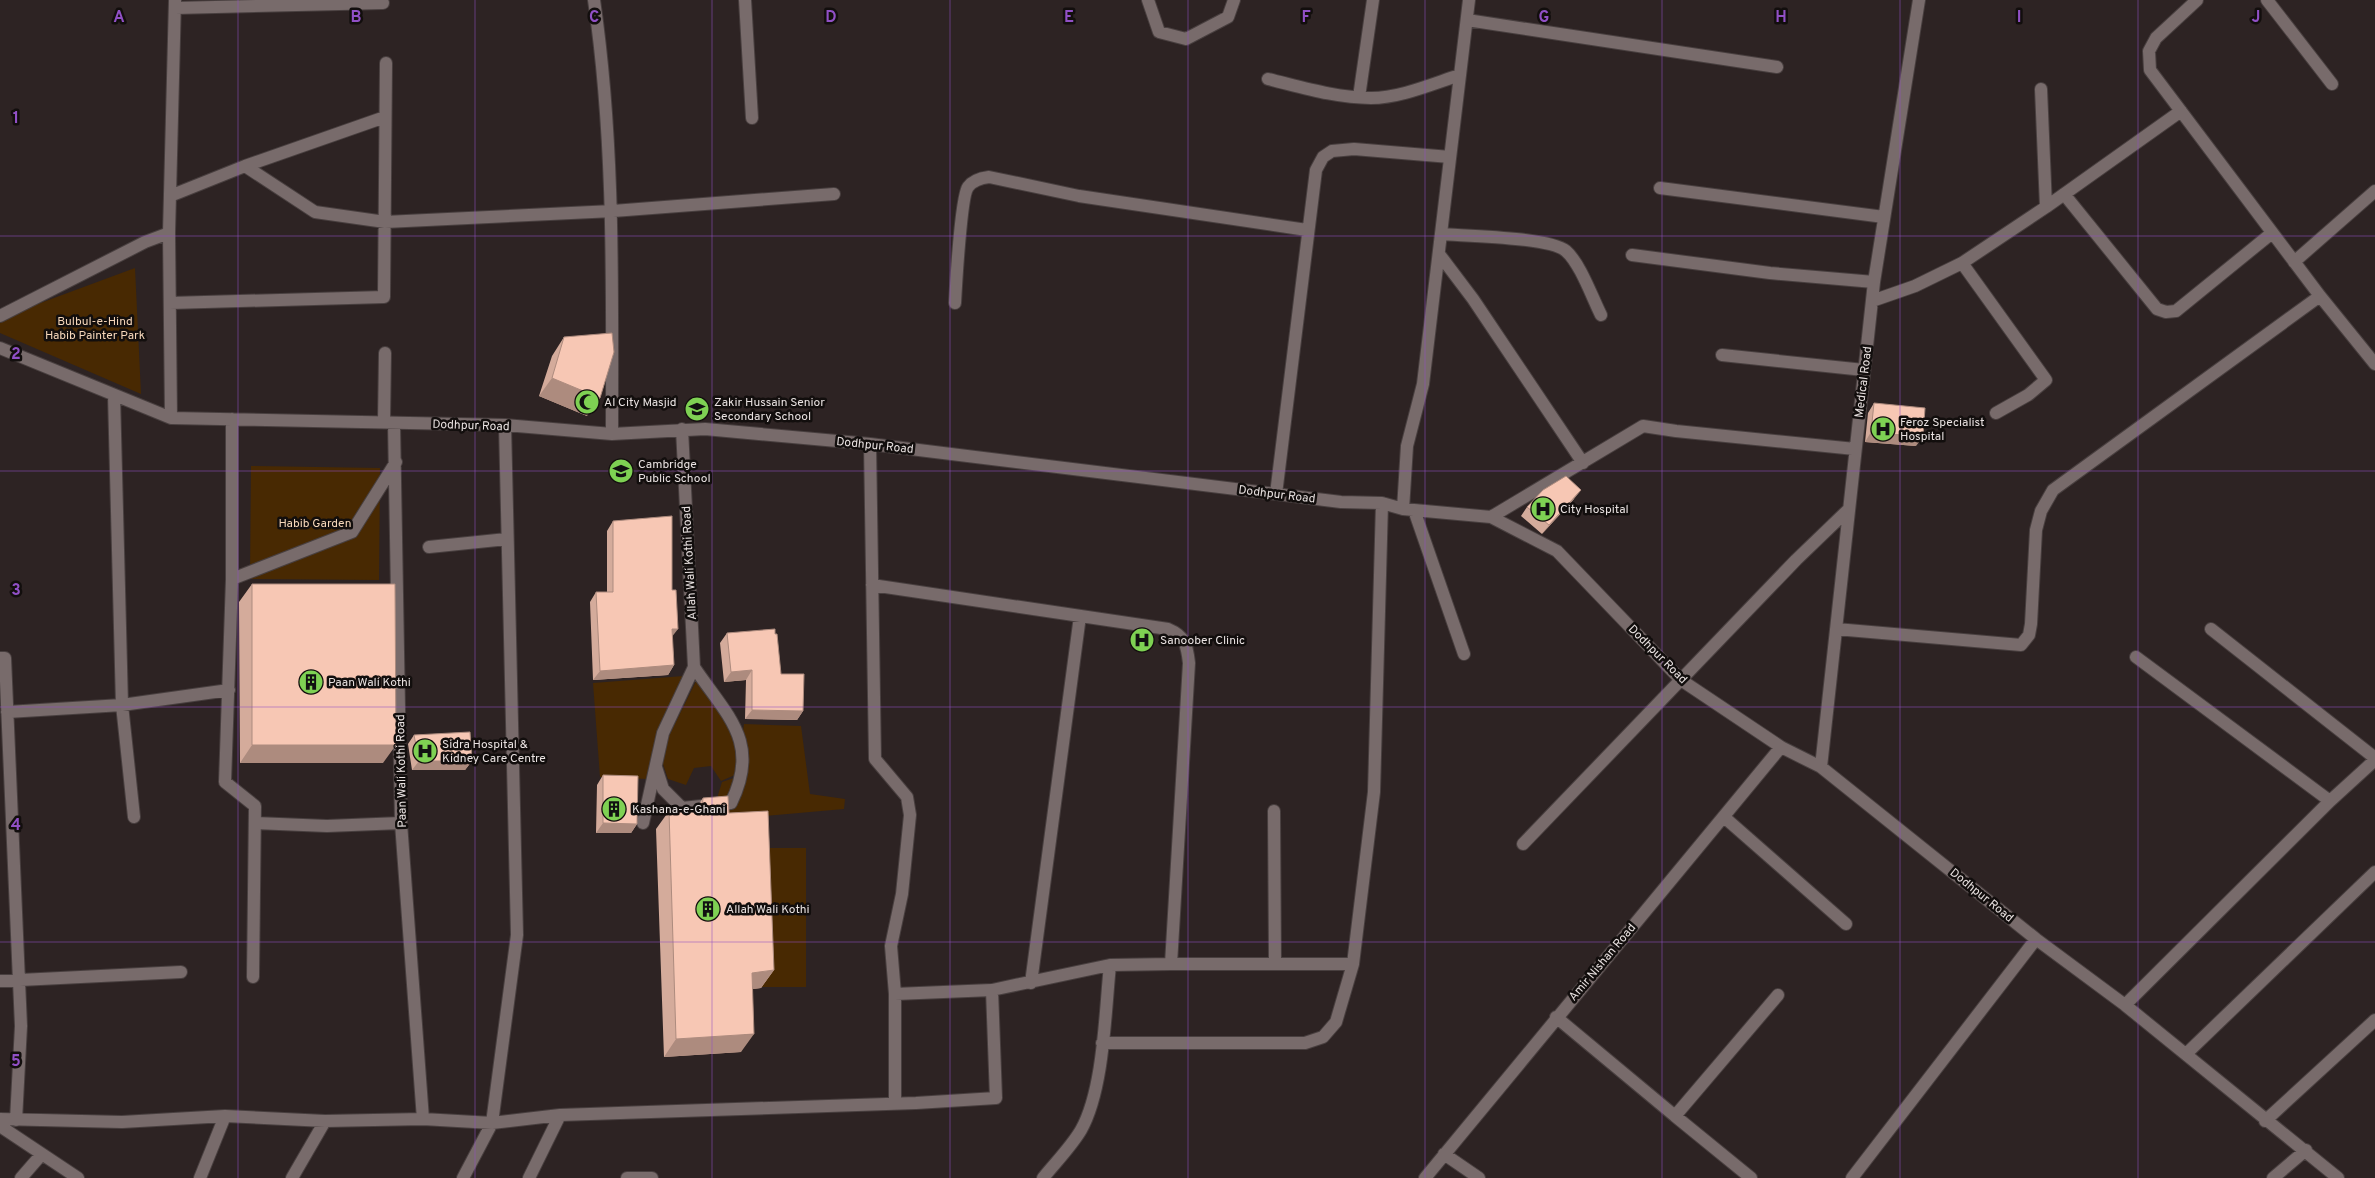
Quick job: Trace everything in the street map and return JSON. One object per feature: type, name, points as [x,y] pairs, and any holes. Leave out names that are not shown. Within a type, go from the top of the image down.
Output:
[{"type":"street","points":[[594,0],[603,65],[612,211],[612,434]]},
{"type":"street","points":[[745,0],[752,118]]},
{"type":"street","points":[[1148,0],[1159,32],[1186,40],[1228,17],[1234,0]]},
{"type":"street","points":[[1360,97],[1373,0]]},
{"type":"street","points":[[1464,654],[1409,510],[1407,446],[1423,384],[1469,0]]},
{"type":"street","name":"Medical Road","points":[[1821,767],[1874,282],[1919,0]]},
{"type":"street","points":[[2197,0],[2156,38],[2149,51],[2150,70],[2320,296],[2375,363]]},
{"type":"street","points":[[2267,0],[2332,84]]},
{"type":"street","points":[[171,418],[169,233],[175,4],[383,3]]},
{"type":"street","points":[[1467,20],[1777,67]]},
{"type":"street","points":[[170,303],[384,297],[386,63]]},
{"type":"street","points":[[1268,79],[1340,96],[1372,98],[1413,90],[1460,75]]},
{"type":"street","points":[[2041,89],[2046,207]]},
{"type":"street","points":[[1872,301],[1915,286],[1962,263],[2046,207],[2181,111]]},
{"type":"street","points":[[170,196],[245,166],[385,117]]},
{"type":"street","points":[[1276,494],[1307,230],[1316,170],[1323,157],[1332,151],[1354,149],[1450,157]]},
{"type":"street","points":[[245,166],[315,212],[385,222],[612,211],[834,194]]},
{"type":"street","points":[[955,303],[963,204],[967,187],[978,179],[988,177],[1079,196],[1307,230]]},
{"type":"street","points":[[1660,188],[1884,217]]},
{"type":"street","points":[[2294,262],[2375,192]]},
{"type":"street","points":[[2064,194],[2157,309],[2166,312],[2176,311],[2272,233]]},
{"type":"street","points":[[0,316],[145,242],[169,233]]},
{"type":"street","points":[[1441,234],[1554,245],[1565,251],[1574,262],[1601,315]]},
{"type":"street","points":[[1439,254],[1474,299],[1583,463]]},
{"type":"street","points":[[1632,255],[1770,273],[1874,282]]},
{"type":"street","points":[[1962,263],[2046,380],[2028,394],[1996,413]]},
{"type":"street","points":[[1836,629],[2021,645],[2029,635],[2031,624],[2036,530],[2041,510],[2053,490],[2320,296]]},
{"type":"street","name":"Dodhpur Road","points":[[0,348],[171,418],[505,425],[612,434],[682,429],[870,444],[1341,502],[1382,503],[1409,510],[1490,517],[1557,551],[1682,680],[1781,747],[1821,767],[2036,939],[2125,1005],[2265,1121],[2306,1150],[2338,1178]]},
{"type":"street","name":"Paan Wali Kothi Road","points":[[385,353],[389,422],[396,462],[401,823],[423,1119]]},
{"type":"street","points":[[1722,355],[1864,370]]},
{"type":"street","points":[[114,395],[122,705],[134,817]]},
{"type":"street","points":[[232,419],[232,579],[225,782],[255,806],[253,977]]},
{"type":"street","points":[[463,1178],[492,1123],[517,935],[505,425]]},
{"type":"street","points":[[1490,517],[1643,426],[1855,449]]},
{"type":"street","name":"Allah Wali Kothi Road","points":[[643,823],[663,733],[694,667],[682,429]]},
{"type":"street","points":[[870,444],[875,759],[907,797],[910,815],[902,894],[891,946],[895,994],[895,1103]]},
{"type":"street","points":[[232,579],[352,532],[396,462]]},
{"type":"street","points":[[1102,1044],[1305,1043],[1323,1037],[1336,1022],[1352,964],[1374,792],[1382,503]]},
{"type":"street","points":[[1523,844],[1796,560],[1848,509]]},
{"type":"street","points":[[429,547],[507,539]]},
{"type":"street","points":[[872,585],[1168,629],[1180,634],[1186,643],[1190,662],[1172,964]]},
{"type":"street","points":[[1031,983],[1080,616]]},
{"type":"street","points":[[2125,1005],[2330,801],[2375,759],[2211,629]]},
{"type":"street","points":[[2136,657],[2330,801]]},
{"type":"street","points":[[0,658],[5,658],[7,712],[4,760],[21,1026],[16,1120]]},
{"type":"street","name":"Allah Wali Kothi Road","points":[[656,765],[663,789],[682,808],[731,803],[738,790],[744,748],[738,732],[694,667]]},
{"type":"street","points":[[7,712],[122,705],[228,690]]},
{"type":"street","name":"Amir Nishan Road","points":[[1425,1178],[1556,1017],[1781,747]]},
{"type":"street","points":[[1274,810],[1275,964]]},
{"type":"street","points":[[1724,817],[1846,924]]},
{"type":"street","points":[[255,822],[327,826],[401,823]]},
{"type":"street","points":[[2186,1054],[2375,872]]},
{"type":"street","points":[[1852,1178],[2036,939]]},
{"type":"street","points":[[895,994],[992,990],[1110,965],[1352,964]]},
{"type":"street","points":[[1043,1178],[1081,1130],[1093,1096],[1102,1044],[1110,965]]},
{"type":"street","points":[[0,981],[181,972]]},
{"type":"street","points":[[0,1119],[122,1122],[225,1116],[325,1121],[423,1119],[492,1123],[560,1115],[996,1098],[992,990]]},
{"type":"street","points":[[1676,1116],[1778,995]]},
{"type":"street","points":[[1556,1017],[1751,1178]]},
{"type":"street","points":[[2265,1121],[2375,1020]]},
{"type":"street","points":[[528,1178],[560,1115]]},
{"type":"street","points":[[200,1178],[225,1116]]},
{"type":"street","points":[[292,1178],[325,1121]]},
{"type":"street","points":[[0,1126],[78,1178]]},
{"type":"street","points":[[2273,1178],[2306,1150]]},
{"type":"street","points":[[21,1178],[41,1154]]},
{"type":"street","points":[[1444,1154],[1479,1178]]},
{"type":"street","points":[[627,1178],[652,1178]]},
{"type":"green space","name":"Bulbul-e-Hind Habib Painter Park","points":[[135,268],[141,394],[0,333],[0,318]]},
{"type":"green space","name":"Habib Garden","points":[[251,466],[380,468],[379,580],[250,579]]},
{"type":"green space","points":[[684,676],[648,779],[600,777],[593,683]]},
{"type":"green space","points":[[697,679],[740,740],[737,774],[721,781],[711,766],[694,768],[686,785],[668,779],[662,761],[668,738]]},
{"type":"green space","points":[[744,724],[801,726],[810,794],[845,799],[844,809],[720,820],[718,795],[722,782],[737,777]]},
{"type":"green space","points":[[760,848],[806,848],[806,987],[759,987]]},
{"type":"building","points":[[612,333],[614,352],[600,398],[552,378],[564,337]]},
{"type":"building","points":[[1874,403],[1925,408],[1923,437],[1871,432]]},
{"type":"building","points":[[1566,476],[1581,490],[1549,525],[1527,507],[1543,490]]},
{"type":"building","points":[[672,516],[672,590],[676,590],[678,629],[672,629],[674,665],[600,671],[596,592],[613,592],[613,521]]},
{"type":"building","name":"Paan Wali Kothi","points":[[252,584],[395,584],[396,745],[252,745]]},
{"type":"building","points":[[775,629],[781,674],[804,674],[803,711],[752,710],[752,670],[731,672],[727,633]]},
{"type":"building","points":[[470,732],[472,761],[419,761],[414,735]]},
{"type":"building","name":"Kashana-e-Ghani","points":[[603,775],[638,776],[637,824],[603,823]]},
{"type":"building","name":"Allah Wali Kothi","points":[[728,796],[729,813],[768,811],[774,970],[752,973],[754,1034],[676,1039],[669,811],[702,810],[703,798]]},
{"type":"place","name":"Al City Masjid","points":[[587,402]]},
{"type":"place","name":"Zakir Hussain Senior Secondary School","points":[[697,409]]},
{"type":"place","name":"Feroz Specialist Hospital","points":[[1883,429]]},
{"type":"place","name":"Cambridge Public School","points":[[621,471]]},
{"type":"place","name":"City Hospital","points":[[1543,509]]},
{"type":"place","name":"Sanoober Clinic","points":[[1142,640]]},
{"type":"place","name":"Paan Wali Kothi","points":[[311,682]]},
{"type":"place","name":"Sidra Hospital & Kidney Care Centre","points":[[425,751]]},
{"type":"place","name":"Kashana-e-Ghani","points":[[614,809]]},
{"type":"place","name":"Allah Wali Kothi","points":[[708,909]]}]
